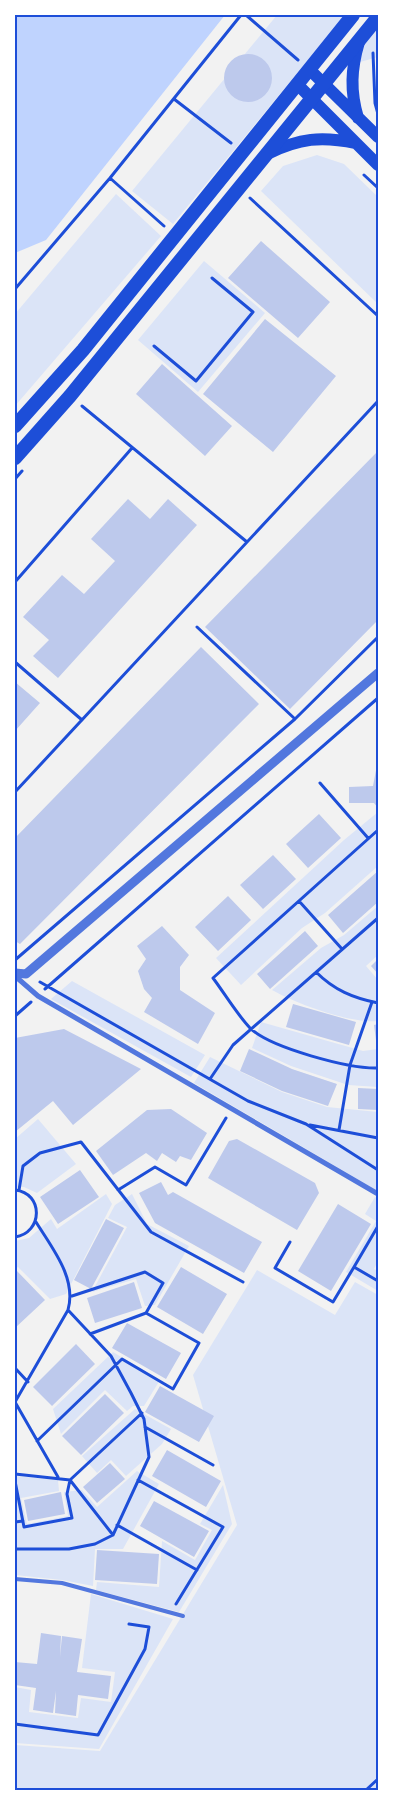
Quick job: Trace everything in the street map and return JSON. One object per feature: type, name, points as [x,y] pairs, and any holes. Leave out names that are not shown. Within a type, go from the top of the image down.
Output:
[{"type":"highway","points":[[15,426],[82,350],[244,153],[353,15]]},
{"type":"highway","points":[[15,458],[75,400],[265,155],[378,17]]},
{"type":"main road","points":[[358,118],[352,96],[352,76],[360,40]]},
{"type":"main road","points":[[310,70],[378,138]]},
{"type":"main road","points":[[298,85],[378,165]]},
{"type":"main road","points":[[265,155],[287,144],[309,139],[330,138],[356,143]]},
{"type":"street","points":[[15,974],[26,974],[378,673]]},
{"type":"street","points":[[15,974],[38,996],[378,1194]]},
{"type":"lane","points":[[15,1579],[62,1583],[183,1616]]},
{"type":"path","points":[[15,289],[110,178],[241,15]]},
{"type":"path","points":[[246,15],[310,70]]},
{"type":"path","points":[[374,46],[372,58],[375,103],[378,114]]},
{"type":"path","points":[[174,98],[244,153]]},
{"type":"path","points":[[360,170],[378,188]]},
{"type":"path","points":[[110,178],[175,236]]},
{"type":"path","points":[[243,202],[246,194],[378,316]]},
{"type":"path","points":[[154,346],[196,381],[222,351],[254,312],[212,278]]},
{"type":"path","points":[[75,400],[87,397]]},
{"type":"path","points":[[75,400],[247,542]]},
{"type":"path","points":[[15,792],[378,401]]},
{"type":"path","points":[[15,582],[132,448]]},
{"type":"path","points":[[15,479],[28,464]]},
{"type":"path","points":[[197,627],[295,719]]},
{"type":"path","points":[[15,960],[295,719],[378,637]]},
{"type":"path","points":[[15,662],[82,720]]},
{"type":"path","points":[[15,1016],[378,698]]},
{"type":"path","points":[[320,783],[368,838]]},
{"type":"path","points":[[378,830],[213,978],[251,1029],[268,1039],[302,1052],[350,1065],[362,1068],[378,1068]]},
{"type":"path","points":[[299,901],[342,949]]},
{"type":"path","points":[[210,1079],[233,1045],[378,918]]},
{"type":"path","points":[[316,972],[326,983],[341,992],[378,1003]]},
{"type":"path","points":[[26,974],[248,1101],[306,1124],[378,1170]]},
{"type":"path","points":[[339,1130],[350,1065],[372,1002]]},
{"type":"path","points":[[118,1190],[155,1167],[186,1185],[231,1108]]},
{"type":"path","points":[[306,1124],[378,1138]]},
{"type":"path","points":[[15,1237],[25,1234],[36,1222],[37,1214],[32,1198],[17,1190],[23,1166],[40,1153],[81,1142],[151,1232],[243,1282]]},
{"type":"path","points":[[36,1222],[62,1263],[72,1296],[68,1310],[15,1402],[58,1477]]},
{"type":"path","points":[[290,1242],[275,1268],[332,1302],[378,1226]]},
{"type":"path","points":[[354,1267],[378,1281]]},
{"type":"path","points":[[72,1296],[145,1272],[164,1283],[146,1313],[90,1334]]},
{"type":"path","points":[[15,1548],[69,1548],[95,1544],[113,1535],[149,1456],[142,1413],[116,1364],[68,1310]]},
{"type":"path","points":[[37,1441],[122,1359],[172,1389],[199,1344],[146,1313]]},
{"type":"path","points":[[15,1368],[28,1382]]},
{"type":"path","points":[[15,1481],[24,1527],[72,1518],[67,1494],[70,1480],[142,1413]]},
{"type":"path","points":[[145,1427],[213,1466]]},
{"type":"path","points":[[15,1474],[58,1477],[70,1480],[113,1535]]},
{"type":"path","points":[[138,1480],[223,1527],[176,1604]]},
{"type":"path","points":[[15,1522],[23,1521]]},
{"type":"path","points":[[118,1525],[197,1570]]},
{"type":"path","points":[[15,1724],[98,1735],[145,1649],[149,1627],[129,1624]]},
{"type":"path","points":[[366,1790],[378,1779]]},
{"type":"shaded area","points":[[277,15],[345,15],[173,224],[132,191]]},
{"type":"shaded area","points":[[378,26],[378,57],[360,62],[365,43]]},
{"type":"shaded area","points":[[317,155],[344,164],[378,197],[378,304],[261,191],[283,166]]},
{"type":"shaded area","points":[[116,194],[161,236],[15,406],[15,314]]},
{"type":"shaded area","points":[[204,261],[265,313],[198,392],[138,340]]},
{"type":"shaded area","points":[[378,812],[378,866],[325,913],[302,928],[241,985],[216,958],[344,840]]},
{"type":"shaded area","points":[[378,906],[378,955],[366,966],[378,980],[378,1021],[354,1019],[324,1012],[272,990],[321,948],[344,935]]},
{"type":"shaded area","points":[[72,981],[205,1055],[191,1077],[51,999]]},
{"type":"shaded area","points":[[261,1022],[363,1051],[378,1049],[378,1087],[348,1085],[291,1066],[252,1048]]},
{"type":"shaded area","points":[[210,1057],[282,1092],[327,1107],[378,1112],[378,1191],[194,1083]]},
{"type":"shaded area","points":[[38,1119],[76,1164],[37,1193],[24,1187],[15,1187],[15,1139]]},
{"type":"shaded area","points":[[106,1194],[112,1204],[66,1294],[50,1299],[18,1267],[15,1269],[15,1241],[29,1238],[51,1219],[57,1229]]},
{"type":"shaded area","points":[[132,1194],[147,1224],[189,1246],[155,1305],[145,1306],[136,1279],[92,1292],[127,1227],[108,1218],[115,1205]]},
{"type":"shaded area","points":[[375,1197],[378,1199],[378,1261],[374,1269],[378,1271],[378,1291],[346,1272],[376,1221],[365,1214]]},
{"type":"shaded area","points":[[257,1270],[335,1315],[355,1282],[378,1295],[378,1790],[15,1790],[15,1745],[100,1751],[237,1525],[193,1375]]},
{"type":"shaded area","points":[[113,1352],[160,1380],[144,1406],[133,1406],[127,1411],[105,1390],[61,1434],[53,1409]]},
{"type":"shaded area","points":[[135,1409],[171,1429],[162,1444],[126,1476],[111,1460],[97,1473],[82,1456]]},
{"type":"shaded area","points":[[137,1471],[159,1484],[123,1549],[95,1549],[93,1586],[62,1580],[15,1575],[15,1476],[58,1480],[59,1491],[21,1498],[27,1524],[68,1516],[64,1492],[82,1490],[97,1507]]},
{"type":"shaded area","points":[[223,1485],[232,1524],[179,1612],[96,1590],[97,1582],[159,1587],[162,1541],[195,1560],[212,1530],[200,1524]]},
{"type":"shaded area","points":[[91,1594],[173,1619],[99,1749],[15,1743],[15,1687],[31,1690],[29,1712],[78,1718],[81,1698],[111,1702],[115,1672],[82,1668]]},
{"type":"water","points":[[15,15],[225,15],[46,240],[15,253]]},
{"type":"building","points":[[248,54],[257,56],[265,61],[270,69],[272,78],[270,87],[265,95],[257,100],[248,102],[239,100],[231,95],[226,87],[224,78],[226,69],[231,61],[239,56]]},
{"type":"building","points":[[261,241],[330,302],[298,338],[228,278]]},
{"type":"building","points":[[265,319],[336,376],[273,452],[203,394]]},
{"type":"building","points":[[162,364],[232,426],[205,456],[136,394]]},
{"type":"building","points":[[378,451],[378,620],[290,709],[205,627]]},
{"type":"building","points":[[128,499],[150,519],[168,499],[197,525],[58,678],[33,656],[49,640],[23,617],[62,575],[84,594],[115,561],[91,539]]},
{"type":"building","points":[[201,647],[259,704],[20,944],[15,941],[15,838]]},
{"type":"building","points":[[15,682],[40,703],[15,731]]},
{"type":"building","points":[[377,765],[378,808],[374,803],[349,803],[349,787],[373,786]]},
{"type":"building","points":[[319,814],[341,838],[308,868],[286,844]]},
{"type":"building","points":[[273,855],[296,879],[263,909],[240,885]]},
{"type":"building","points":[[378,871],[378,902],[343,933],[328,915]]},
{"type":"building","points":[[228,896],[251,920],[218,951],[195,927]]},
{"type":"building","points":[[162,926],[189,955],[180,967],[180,990],[215,1013],[198,1044],[144,1012],[152,998],[144,989],[138,971],[146,959],[137,946]]},
{"type":"building","points":[[305,931],[318,946],[270,989],[257,974]]},
{"type":"building","points":[[378,959],[378,974],[371,966]]},
{"type":"building","points":[[293,1004],[356,1022],[349,1045],[286,1027]]},
{"type":"building","points":[[378,1024],[378,1048],[377,1048],[374,1025]]},
{"type":"building","points":[[64,1029],[141,1069],[73,1125],[53,1101],[15,1132],[15,1038]]},
{"type":"building","points":[[249,1049],[292,1069],[337,1084],[328,1106],[282,1091],[240,1071]]},
{"type":"building","points":[[358,1088],[378,1089],[378,1110],[358,1109]]},
{"type":"building","points":[[171,1109],[207,1133],[191,1160],[180,1156],[176,1162],[162,1153],[157,1161],[146,1153],[113,1175],[96,1151],[147,1110]]},
{"type":"building","points":[[237,1139],[315,1183],[319,1193],[297,1230],[208,1178],[229,1141]]},
{"type":"building","points":[[80,1170],[99,1197],[58,1224],[40,1197]]},
{"type":"building","points":[[161,1182],[168,1195],[173,1192],[262,1242],[244,1273],[155,1223],[139,1193]]},
{"type":"building","points":[[338,1204],[371,1224],[331,1291],[298,1271]]},
{"type":"building","points":[[106,1219],[124,1228],[91,1289],[74,1280]]},
{"type":"building","points":[[181,1267],[227,1294],[203,1334],[157,1307]]},
{"type":"building","points":[[17,1271],[45,1300],[15,1328],[15,1273]]},
{"type":"building","points":[[134,1282],[142,1308],[95,1323],[87,1298]]},
{"type":"building","points":[[127,1323],[181,1353],[166,1379],[112,1348]]},
{"type":"building","points":[[76,1344],[95,1364],[52,1406],[33,1387]]},
{"type":"building","points":[[160,1386],[214,1416],[199,1442],[145,1412]]},
{"type":"building","points":[[105,1394],[124,1413],[81,1455],[62,1436]]},
{"type":"building","points":[[167,1450],[221,1481],[206,1507],[152,1476]]},
{"type":"building","points":[[110,1463],[125,1479],[97,1503],[83,1487]]},
{"type":"building","points":[[61,1492],[65,1514],[28,1521],[24,1500]]},
{"type":"building","points":[[154,1501],[209,1531],[194,1557],[140,1526]]},
{"type":"building","points":[[97,1550],[159,1554],[157,1584],[95,1580]]},
{"type":"building","points":[[41,1633],[61,1636],[60,1657],[62,1636],[82,1639],[77,1672],[111,1676],[108,1699],[78,1695],[76,1716],[55,1713],[56,1691],[53,1713],[33,1710],[36,1688],[15,1685],[15,1662],[37,1664]]}]
